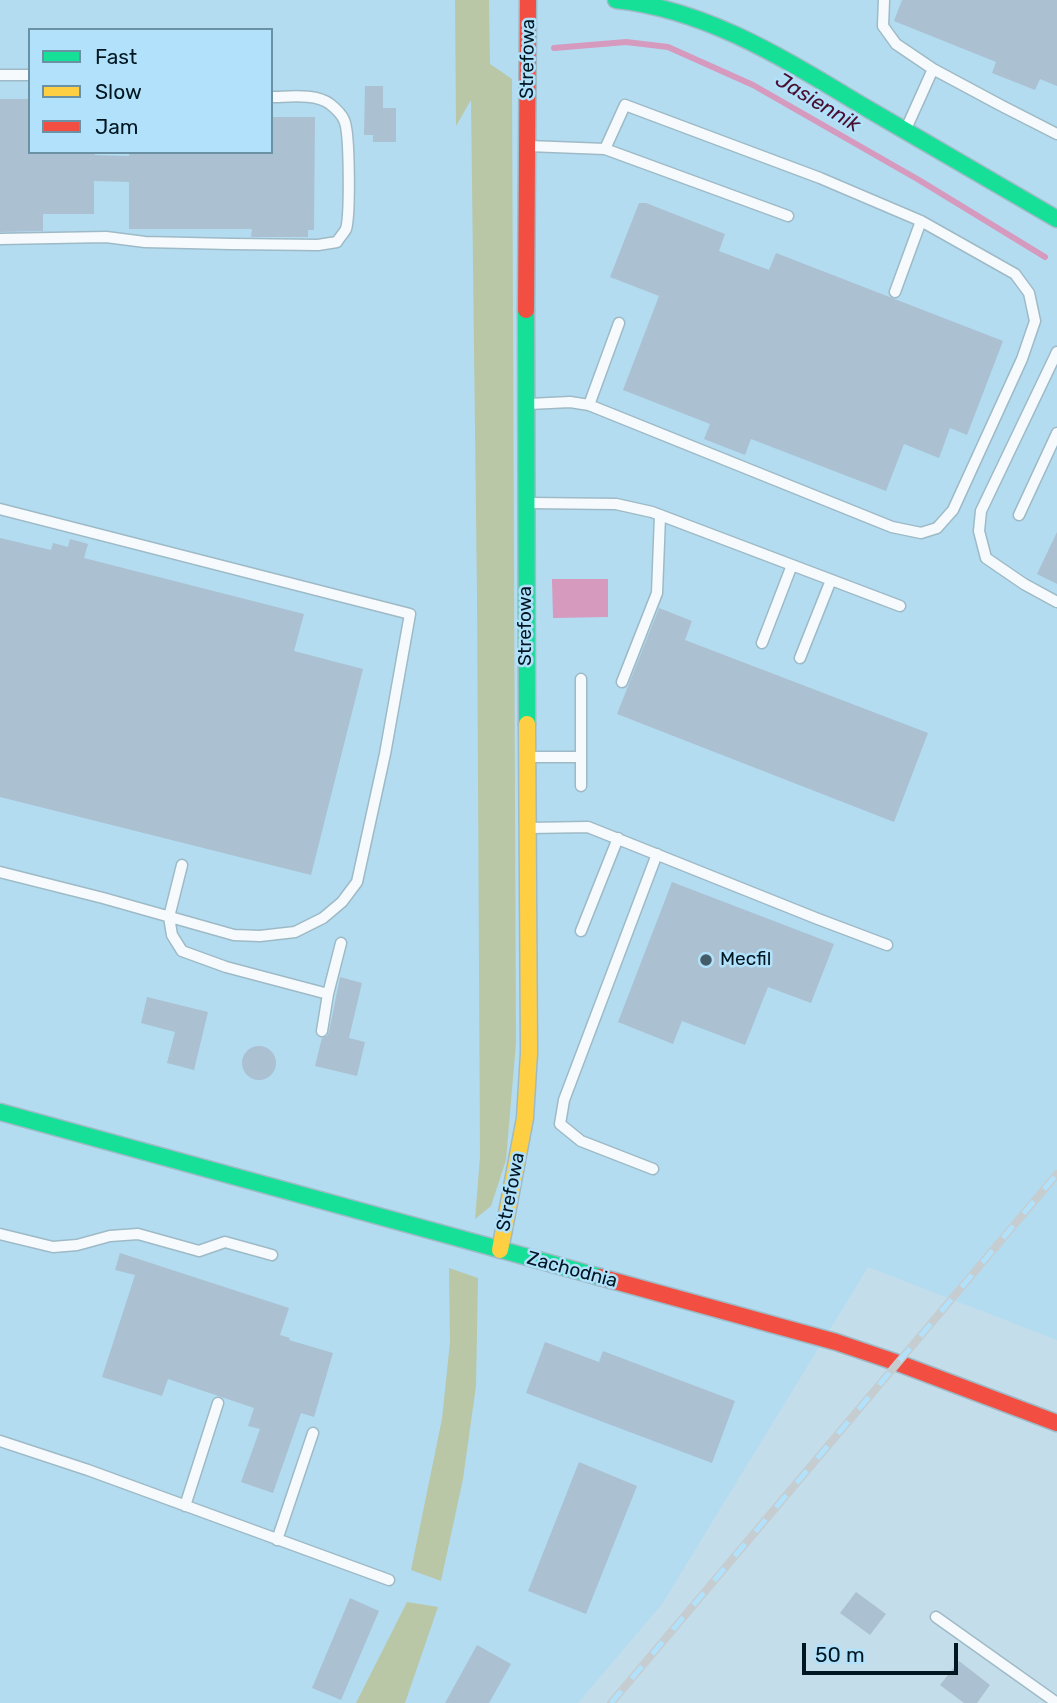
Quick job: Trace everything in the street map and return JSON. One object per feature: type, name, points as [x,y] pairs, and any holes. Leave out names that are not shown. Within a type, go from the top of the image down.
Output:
[{"type":"street","name":"Strefowa","points":[[500,1250],[525,1118],[529,1053],[526,503],[528,0]]},
{"type":"street","points":[[616,0],[643,3],[710,23],[754,43],[1057,219]]},
{"type":"street","name":"Zachodnia","points":[[0,1112],[836,1342],[1057,1423]]},
{"type":"lane","points":[[884,0],[883,26],[896,44],[933,69],[1057,134]]},
{"type":"lane","points":[[906,130],[933,69]]},
{"type":"lane","points":[[0,75],[28,75]]},
{"type":"lane","points":[[0,239],[106,237],[145,242],[318,245],[337,242],[346,229],[348,204],[349,162],[345,121],[333,106],[317,98],[273,97]]},
{"type":"lane","points":[[526,404],[570,402],[589,405],[892,527],[921,533],[937,528],[953,510],[1022,359],[1035,321],[1029,293],[1015,274],[921,221],[820,178],[625,105],[604,149]]},
{"type":"lane","points":[[528,146],[604,149],[788,216]]},
{"type":"lane","points":[[895,292],[921,221]]},
{"type":"lane","points":[[589,405],[619,323]]},
{"type":"lane","points":[[1057,352],[981,511],[979,531],[986,558],[1057,602]]},
{"type":"lane","points":[[1019,515],[1057,433]]},
{"type":"lane","points":[[526,503],[616,504],[660,516],[900,606]]},
{"type":"lane","points":[[0,509],[410,614],[357,882],[342,902],[323,918],[295,933],[234,935],[103,898],[0,873]]},
{"type":"lane","points":[[622,682],[657,593],[660,516]]},
{"type":"lane","points":[[762,643],[792,565]]},
{"type":"lane","points":[[800,658],[831,580]]},
{"type":"lane","points":[[581,679],[581,786]]},
{"type":"lane","points":[[527,757],[581,757]]},
{"type":"lane","points":[[528,828],[588,827],[887,945]]},
{"type":"lane","points":[[581,931],[618,838]]},
{"type":"lane","points":[[653,1169],[581,1142],[560,1124],[564,1100],[657,854]]},
{"type":"lane","points":[[182,865],[169,917],[172,935],[182,951],[226,967],[328,994]]},
{"type":"lane","points":[[322,1031],[341,943]]},
{"type":"lane","points":[[0,1234],[54,1247],[138,1234],[199,1251],[225,1242],[272,1255]]},
{"type":"lane","points":[[185,1506],[218,1403]]},
{"type":"lane","points":[[277,1540],[313,1433]]},
{"type":"lane","points":[[0,1441],[88,1470],[389,1580]]},
{"type":"lane","points":[[936,1618],[1057,1703]]},
{"type":"shaded area","points":[[0,0],[1057,0],[1057,1340],[868,1267],[662,1604],[578,1703],[0,1703]]},
{"type":"shaded area","points":[[552,579],[608,579],[608,617],[553,618]]},
{"type":"green space","points":[[455,0],[489,0],[490,64],[512,79],[516,1043],[506,1160],[491,1206],[475,1219],[480,1157],[471,100],[456,126]]},
{"type":"green space","points":[[449,1268],[478,1278],[476,1386],[463,1479],[441,1581],[411,1570],[442,1419],[450,1342]]},
{"type":"green space","points":[[407,1602],[438,1607],[405,1703],[356,1703]]},
{"type":"building","points":[[902,0],[1057,0],[1057,86],[1040,79],[1035,90],[992,73],[996,62],[894,21]]},
{"type":"building","points":[[365,86],[383,86],[383,108],[396,108],[396,142],[373,142],[373,135],[364,135]]},
{"type":"building","points":[[0,99],[28,99],[28,154],[273,154],[273,117],[315,117],[314,230],[308,230],[308,237],[251,237],[252,229],[129,229],[129,182],[94,181],[94,214],[43,214],[43,231],[0,232]]},
{"type":"building","points":[[639,203],[646,203],[725,234],[719,251],[769,270],[776,253],[1003,341],[967,435],[950,428],[939,458],[904,444],[886,491],[751,439],[745,455],[704,439],[710,424],[623,390],[659,296],[610,277]]},
{"type":"building","points":[[1057,532],[1057,584],[1037,574]]},
{"type":"building","points":[[0,538],[51,550],[53,543],[68,547],[70,539],[88,544],[84,558],[304,614],[294,651],[363,669],[311,875],[0,797]]},
{"type":"building","points":[[659,608],[692,621],[685,640],[928,733],[894,822],[617,714]]},
{"type":"building","name":"Mecfil","points":[[672,882],[834,944],[811,1003],[768,987],[745,1045],[682,1021],[673,1044],[618,1022]]},
{"type":"building","points":[[340,977],[362,983],[349,1038],[365,1042],[357,1076],[315,1066],[322,1038],[329,1032]]},
{"type":"building","points":[[147,997],[208,1012],[194,1070],[167,1063],[175,1032],[141,1023]]},
{"type":"building","points":[[259,1046],[271,1051],[276,1063],[271,1075],[259,1080],[247,1075],[242,1063],[247,1051]]},
{"type":"building","points":[[120,1253],[289,1308],[280,1335],[333,1353],[314,1417],[301,1413],[273,1493],[241,1482],[260,1429],[248,1426],[254,1408],[168,1379],[162,1396],[102,1377],[135,1275],[115,1270]]},
{"type":"building","points":[[545,1342],[599,1362],[603,1351],[735,1401],[712,1463],[526,1393]]},
{"type":"building","points":[[579,1462],[637,1486],[586,1614],[528,1591]]},
{"type":"building","points":[[856,1592],[886,1614],[870,1635],[840,1613]]},
{"type":"building","points":[[350,1598],[379,1611],[341,1700],[312,1688]]},
{"type":"building","points":[[477,1645],[511,1664],[489,1703],[445,1703]]},
{"type":"building","points":[[959,1661],[990,1685],[977,1703],[964,1703],[940,1685]]},
{"type":"waterway","name":"Jasiennik","points":[[554,48],[626,42],[668,47],[753,85],[919,180],[1045,257]]},
{"type":"railway","points":[[611,1703],[1057,1174]]},
{"type":"traffic: fast","points":[[616,0],[684,15],[748,41],[1057,219]]},
{"type":"traffic: fast","points":[[526,310],[527,724]]},
{"type":"traffic: fast","points":[[0,1112],[600,1277]]},
{"type":"traffic: slow","points":[[500,1250],[525,1118],[529,1053],[527,724]]},
{"type":"traffic: jam","points":[[526,310],[528,0]]},
{"type":"traffic: jam","points":[[600,1277],[836,1342],[1057,1423]]},
{"type":"place","name":"Mecfil","points":[[706,960]]}]
